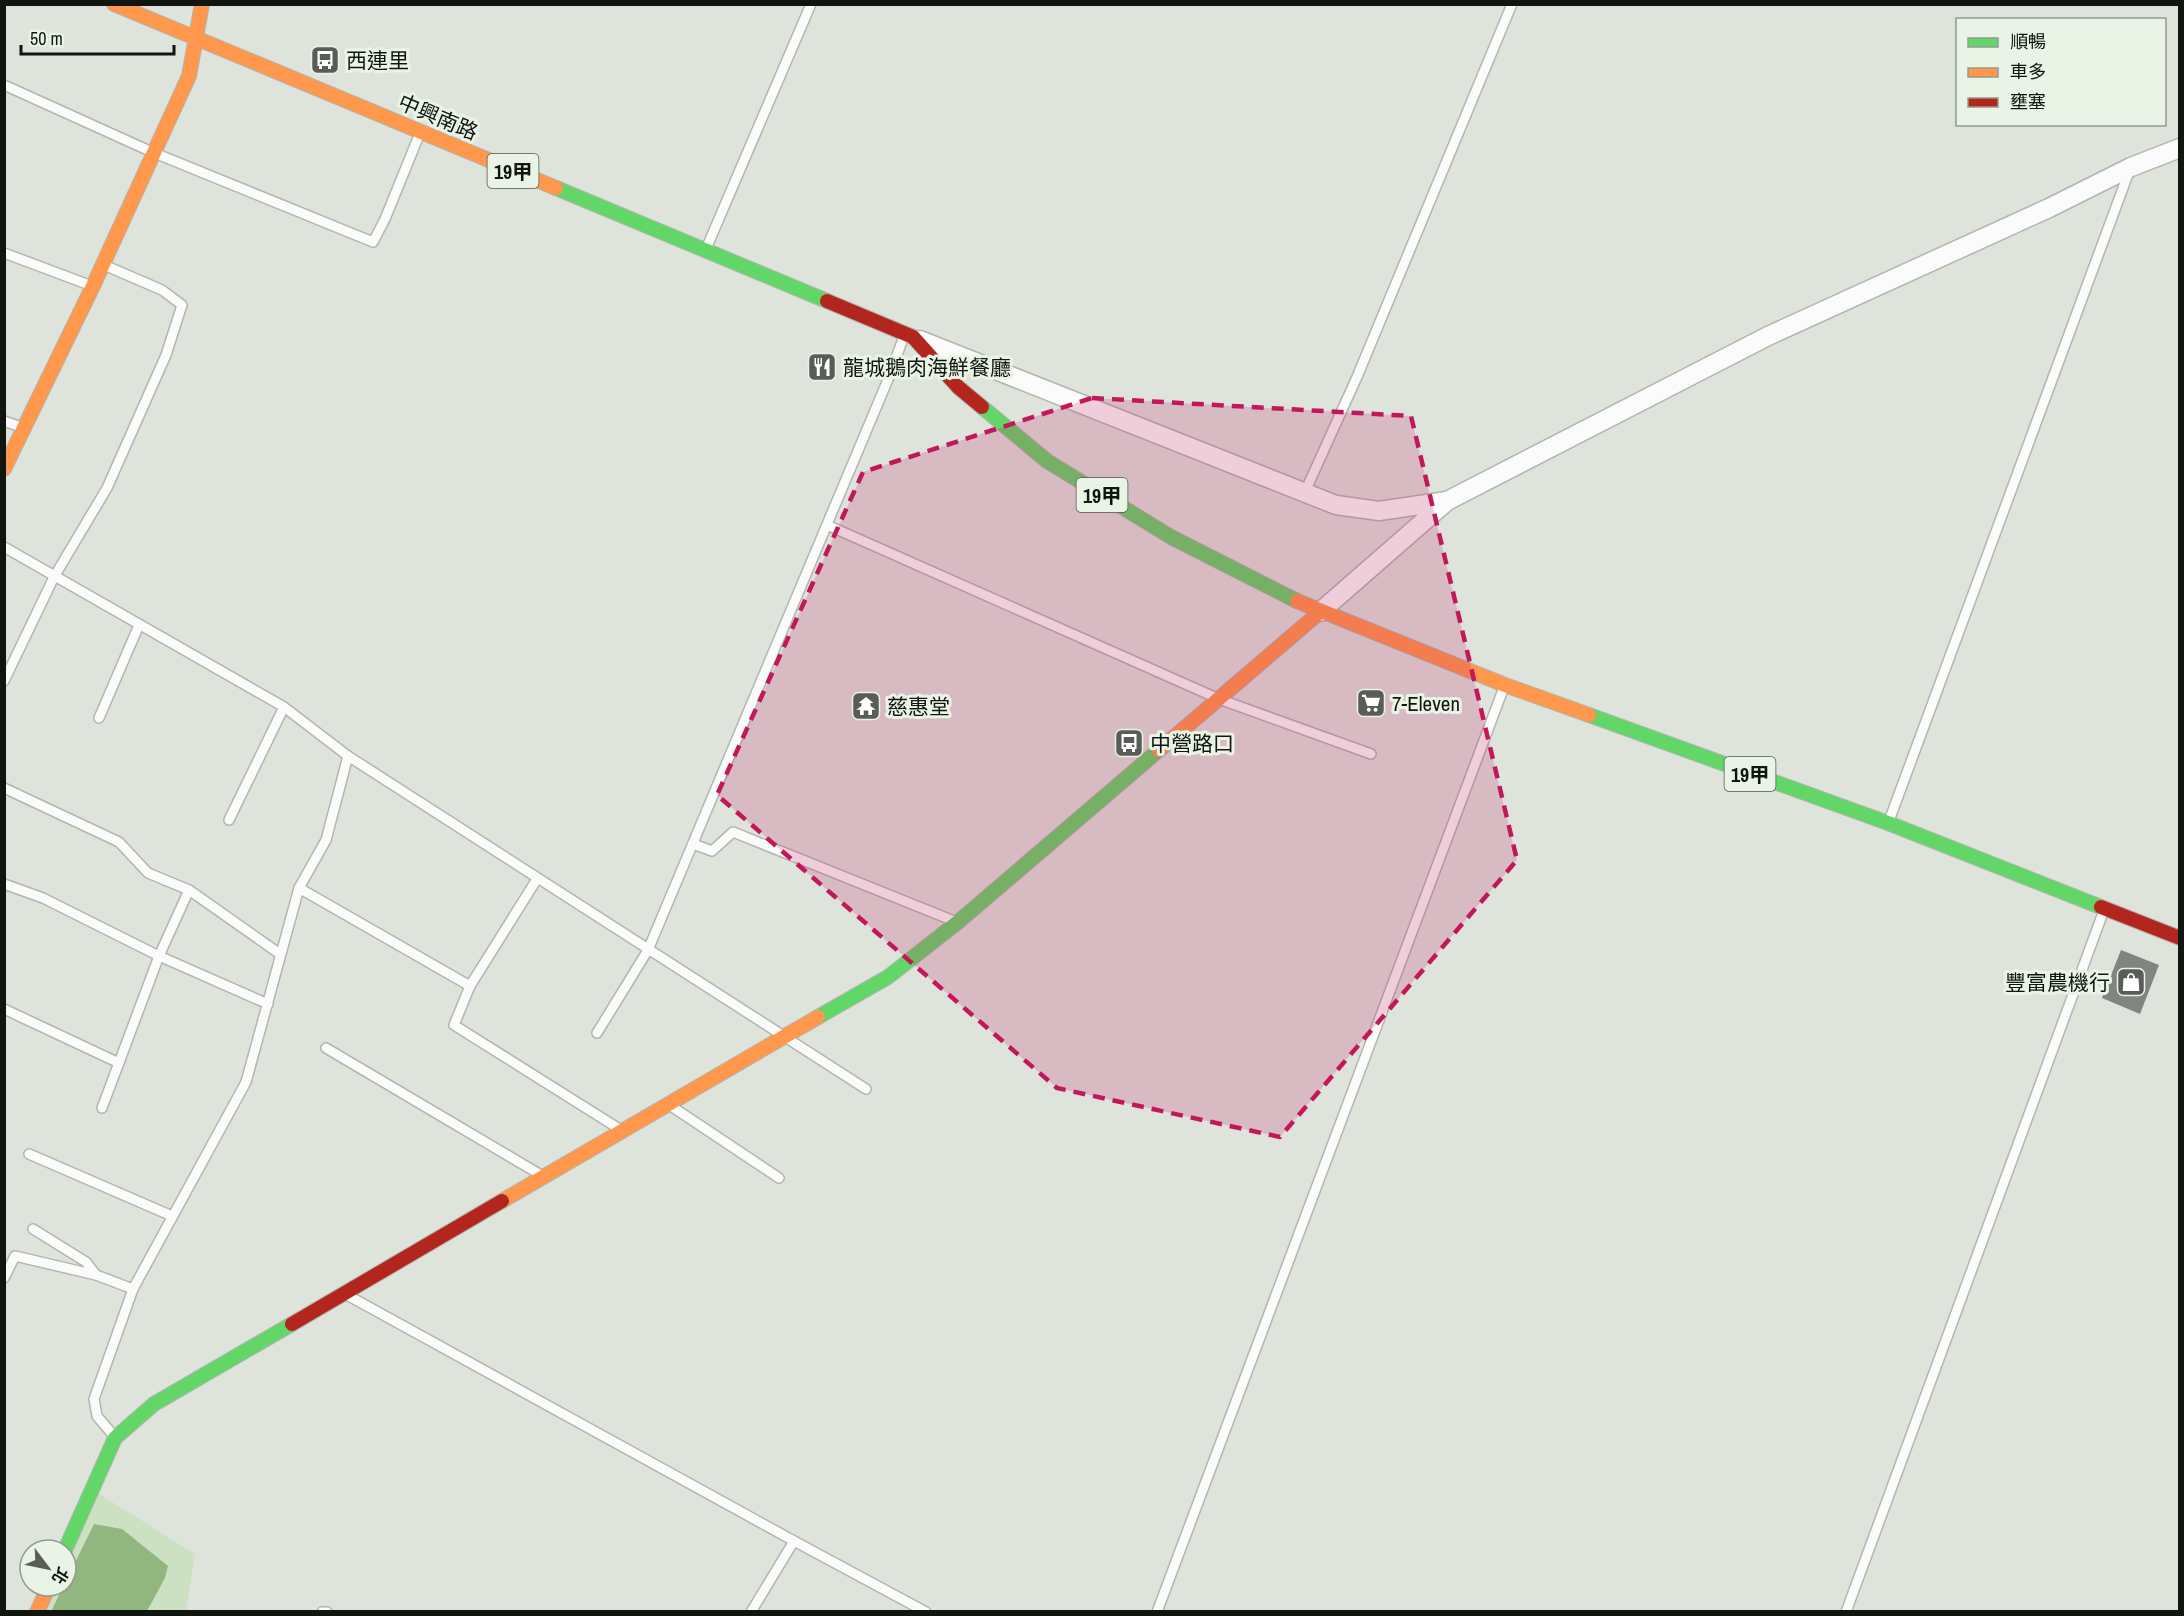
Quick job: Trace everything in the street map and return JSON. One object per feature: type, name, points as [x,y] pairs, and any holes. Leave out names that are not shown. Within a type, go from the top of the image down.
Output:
[{"type":"main road","name":"中興南路","points":[[114,4],[908,335]]},
{"type":"main road","points":[[4,470],[93,286],[152,152],[189,76],[202,4]]},
{"type":"main road","name":"19甲","points":[[908,335],[958,387],[1047,461],[1171,537],[1320,612],[1505,685],[1888,823],[2180,938]]},
{"type":"main road","points":[[70,1538],[115,1438],[154,1404],[888,977],[958,922],[1320,612]]},
{"type":"street","points":[[1320,612],[1447,501],[1768,336],[2049,208],[2131,167],[2180,148]]},
{"type":"street","points":[[908,335],[1336,505],[1379,511],[1447,501]]},
{"type":"lane","points":[[705,251],[811,4]]},
{"type":"lane","points":[[1304,494],[1361,366],[1512,4]]},
{"type":"lane","points":[[4,85],[152,152],[373,242],[421,132]]},
{"type":"lane","points":[[1888,823],[2131,167]]},
{"type":"lane","points":[[4,253],[93,286]]},
{"type":"lane","points":[[4,681],[54,577],[107,488],[166,355],[182,305],[162,290],[102,264]]},
{"type":"lane","points":[[597,1033],[648,950],[908,335]]},
{"type":"lane","points":[[4,421],[23,428]]},
{"type":"lane","points":[[827,525],[1219,699],[1371,754]]},
{"type":"lane","points":[[4,548],[284,707],[348,756],[866,1089]]},
{"type":"lane","points":[[99,718],[139,625]]},
{"type":"lane","points":[[1157,1611],[1505,685]]},
{"type":"lane","points":[[229,820],[284,707]]},
{"type":"lane","points":[[115,1438],[97,1416],[94,1399],[133,1289],[246,1082],[299,888],[326,840],[348,756]]},
{"type":"lane","points":[[4,788],[119,842],[148,873],[189,890],[280,954]]},
{"type":"lane","points":[[693,844],[712,851],[733,832],[958,922]]},
{"type":"lane","points":[[537,879],[470,986],[454,1025],[623,1131]]},
{"type":"lane","points":[[4,884],[43,898],[159,956],[267,1004]]},
{"type":"lane","points":[[299,888],[470,986]]},
{"type":"lane","points":[[102,1108],[159,956],[189,890]]},
{"type":"lane","points":[[1846,1611],[2105,908]]},
{"type":"lane","points":[[4,1009],[119,1064]]},
{"type":"lane","points":[[326,1048],[544,1177]]},
{"type":"lane","points":[[668,1104],[779,1178]]},
{"type":"lane","points":[[29,1154],[172,1216]]},
{"type":"lane","points":[[33,1229],[86,1262],[96,1275]]},
{"type":"lane","points":[[4,1278],[15,1256],[96,1275],[133,1289]]},
{"type":"lane","points":[[345,1294],[926,1611]]},
{"type":"lane","points":[[751,1611],[794,1541]]},
{"type":"lane","points":[[322,1611],[327,1611]]},
{"type":"highlighted area","points":[[1092,398],[1411,416],[1517,860],[1280,1137],[1057,1088],[717,795],[863,472]]},
{"type":"shaded area","points":[[88,1487],[195,1554],[186,1611],[36,1612],[42,1598],[78,1598],[78,1538],[70,1538]]},
{"type":"shaded area","points":[[94,1524],[122,1529],[168,1566],[165,1578],[147,1611],[51,1612],[57,1598],[78,1598],[78,1557]]},
{"type":"building","name":"豐富農機行","points":[[2121,950],[2159,965],[2140,1014],[2102,998]]},
{"type":"traffic: fast","points":[[556,188],[827,301]]},
{"type":"traffic: fast","points":[[982,407],[1047,461],[1171,537],[1297,601]]},
{"type":"traffic: fast","points":[[1589,715],[1888,823],[2101,907]]},
{"type":"traffic: fast","points":[[818,1017],[888,977],[958,922],[1159,750]]},
{"type":"traffic: fast","points":[[70,1538],[115,1438],[154,1404],[292,1324]]},
{"type":"traffic: slow","points":[[114,4],[556,188]]},
{"type":"traffic: slow","points":[[4,469],[93,286],[189,76],[202,4]]},
{"type":"traffic: slow","points":[[1297,601],[1505,685],[1589,715]]},
{"type":"traffic: slow","points":[[1159,750],[1320,612]]},
{"type":"traffic: slow","points":[[502,1201],[818,1017]]},
{"type":"traffic: slow","points":[[37,1612],[43,1598]]},
{"type":"traffic: jam","points":[[827,301],[913,337],[958,387],[982,407]]},
{"type":"traffic: jam","points":[[2101,907],[2180,938]]},
{"type":"traffic: jam","points":[[292,1324],[502,1201]]},
{"type":"place","name":"西連里","points":[[325,60]]},
{"type":"place","name":"龍城鵝肉海鮮餐廳","points":[[822,367]]},
{"type":"place","name":"7-Eleven","points":[[1371,703]]},
{"type":"place","name":"慈惠堂","points":[[866,706]]},
{"type":"place","name":"中營路口","points":[[1129,743]]},
{"type":"place","name":"豐富農機行","points":[[2131,982]]}]
